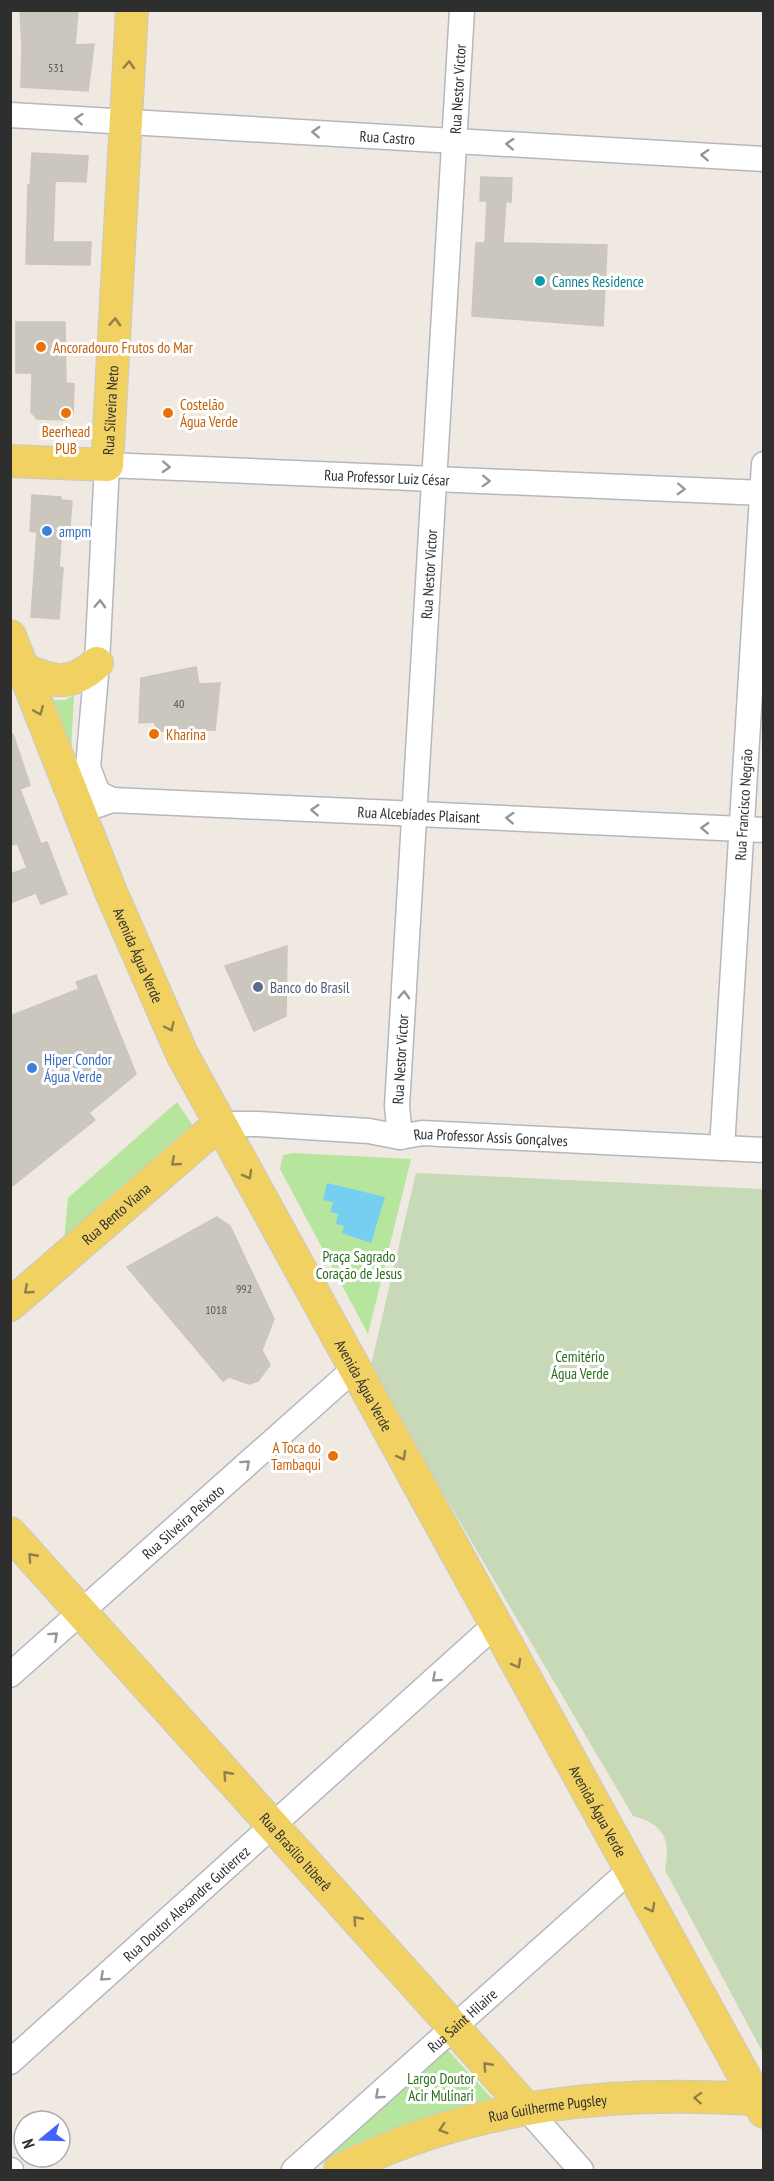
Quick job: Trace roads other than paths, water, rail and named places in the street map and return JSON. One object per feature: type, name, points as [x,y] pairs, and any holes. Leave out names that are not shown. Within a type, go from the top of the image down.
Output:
[{"type":"main road","name":"Rua Silveira Neto","points":[[107,465],[132,10]]},
{"type":"main road","name":"Rua Professor Luiz César","points":[[10,460],[107,465]]},
{"type":"main road","name":"Avenida Água Verde","points":[[10,636],[82,819],[182,1054],[630,1870],[762,2101]]},
{"type":"main road","points":[[21,668],[54,681],[66,680],[83,674],[97,663]]},
{"type":"main road","name":"Rua Bento Viana","points":[[10,1305],[219,1124]]},
{"type":"main road","name":"Rua Brasílio Itiberê","points":[[10,1533],[527,2109]]},
{"type":"main road","name":"Rua Guilherme Pugsley","points":[[340,2170],[398,2144],[443,2129],[527,2109],[618,2097],[762,2101]]},
{"type":"street","name":"Rua Nestor Victor","points":[[400,1137],[397,1106],[462,10]]},
{"type":"street","name":"Rua Castro","points":[[10,115],[764,159]]},
{"type":"street","name":"Rua Francisco Negrão","points":[[722,1148],[752,830],[764,464]]},
{"type":"street","name":"Rua Professor Luiz César","points":[[107,465],[763,493]]},
{"type":"street","name":"Rua Silveira Neto","points":[[107,465],[89,772],[98,791],[112,800]]},
{"type":"street","name":"Rua Alcebíades Plaisant","points":[[112,800],[752,830]]},
{"type":"street","points":[[82,819],[100,804],[112,800]]},
{"type":"street","name":"Rua Professor Assis Gonçalves","points":[[219,1124],[258,1124],[369,1131],[400,1137],[422,1133],[764,1150]]},
{"type":"street","name":"Rua Silveira Peixoto","points":[[10,1675],[354,1369]]},
{"type":"street","name":"Rua Doutor Alexandre Gutierrez","points":[[10,2062],[495,1625]]},
{"type":"street","name":"Rua Saint Hilaire","points":[[294,2170],[630,1870]]},
{"type":"street","name":"Rua Brasílio Itiberê","points":[[527,2109],[581,2170]]},
{"type":"water","points":[[327,1183],[385,1197],[371,1243],[342,1233],[344,1226],[336,1224],[338,1214],[330,1212],[333,1202],[323,1200]]},
{"type":"place","name":"Cannes Residence","points":[[540,281]]},
{"type":"place","name":"Ancoradouro Frutos do Mar","points":[[41,347]]},
{"type":"place","name":"Beerhead PUB","points":[[66,413]]},
{"type":"place","name":"Costelão Água Verde","points":[[168,413]]},
{"type":"place","name":"ampm","points":[[47,531]]},
{"type":"place","name":"Kharina","points":[[154,734]]},
{"type":"place","name":"Banco do Brasil","points":[[258,987]]},
{"type":"place","name":"Hiper Condor Água Verde","points":[[32,1068]]},
{"type":"place","name":"A Toca do Tambaqui","points":[[333,1456]]},
{"type":"park label","name":"Praça Sagrado Coração de Jesus","points":[[359,1264]]},
{"type":"park label","name":"Cemitério Água Verde","points":[[580,1364]]},
{"type":"park label","name":"Largo Doutor Acir Mulinari","points":[[441,2086]]}]
